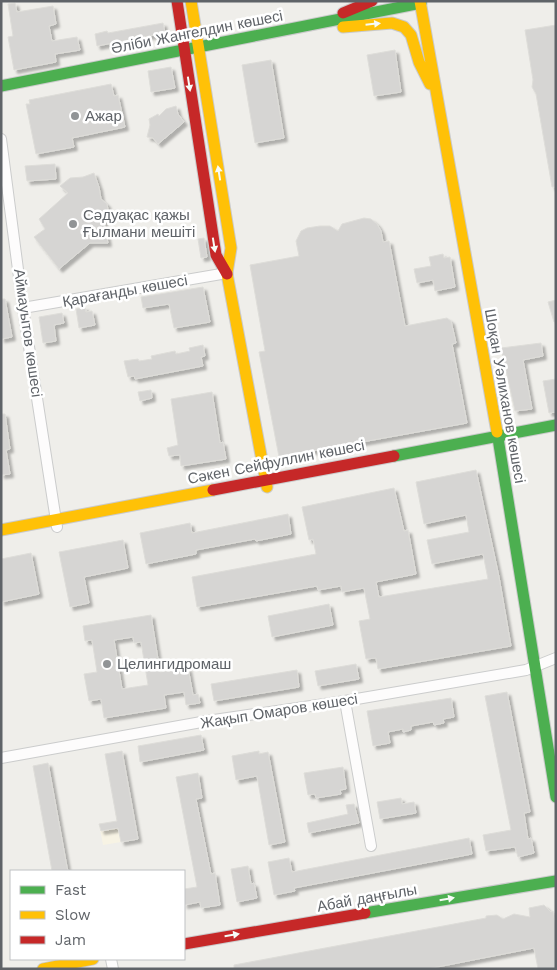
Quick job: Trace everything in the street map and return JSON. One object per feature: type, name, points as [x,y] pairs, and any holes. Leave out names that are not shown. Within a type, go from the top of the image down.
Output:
[{"type":"street","points":[[177,1],[216,255],[227,273]]},
{"type":"street","points":[[191,1],[231,248],[227,273],[266,483]]},
{"type":"street","points":[[307,27],[372,1]]},
{"type":"street","name":"Әліби Жангелдин көшесі","points":[[1,86],[199,46],[307,27],[423,2]]},
{"type":"street","name":"Шоқан Уәлиханов көшесі","points":[[423,2],[438,98],[499,438],[556,797]]},
{"type":"street","points":[[307,27],[341,27],[392,23],[404,27],[411,34],[418,62],[438,98]]},
{"type":"street","name":"Аймауытов көшесі","points":[[1,140],[23,308],[57,523]]},
{"type":"street","name":"Қарағанды көшесі","points":[[23,308],[227,273]]},
{"type":"street","name":"Сәкен Сейфуллин көшесі","points":[[1,530],[57,523],[499,438],[556,424]]},
{"type":"street","name":"Сәкен Сейфуллин көшесі","points":[[499,438],[556,434]]},
{"type":"street","name":"Сәкен Сейфуллин көшесі","points":[[1,538],[57,523]]},
{"type":"street","name":"Жақып Омаров көшесі","points":[[1,758],[207,721],[345,701],[526,670],[556,658]]},
{"type":"street","points":[[345,701],[371,846]]},
{"type":"street","name":"Абай даңғылы","points":[[185,944],[556,881]]},
{"type":"street","points":[[43,969],[88,960]]},
{"type":"shaded area","points":[[117,821],[121,842],[103,845],[99,824]]},
{"type":"building","points":[[15,3],[17,12],[53,6],[56,24],[49,26],[52,41],[77,37],[80,50],[55,54],[56,62],[14,70],[8,37],[13,36],[8,4]]},
{"type":"building","points":[[163,23],[165,33],[97,46],[95,34]]},
{"type":"building","points":[[556,25],[556,187],[552,187],[536,94],[532,87],[533,80],[525,30]]},
{"type":"building","points":[[395,50],[401,92],[374,96],[367,55]]},
{"type":"building","points":[[271,60],[284,138],[255,143],[242,65]]},
{"type":"building","points":[[171,67],[175,88],[151,92],[148,71]]},
{"type":"building","name":"Ажар","points":[[111,84],[114,96],[118,95],[125,127],[72,138],[74,147],[36,154],[26,104],[30,104],[29,100]]},
{"type":"building","points":[[176,106],[178,114],[184,122],[158,144],[153,138],[147,137],[150,125],[149,119],[158,114],[159,116],[166,109]]},
{"type":"building","points":[[55,164],[56,179],[27,181],[25,166]]},
{"type":"building","name":"Сәдуақас қажы Ғылмани мешіті","points":[[94,173],[101,199],[107,204],[108,210],[103,217],[108,243],[90,243],[59,269],[34,237],[45,229],[39,219],[68,193],[60,186],[70,178],[83,177]]},
{"type":"building","points":[[364,218],[371,219],[377,224],[381,231],[383,242],[389,241],[405,326],[447,318],[451,321],[456,343],[452,344],[467,423],[279,457],[259,352],[265,351],[250,265],[299,256],[296,241],[301,231],[307,228],[330,226],[338,231],[342,224]]},
{"type":"building","points":[[204,238],[207,257],[201,258],[198,239]]},
{"type":"building","points":[[443,254],[444,258],[450,257],[455,287],[435,291],[433,280],[417,283],[414,269],[431,266],[429,257]]},
{"type":"building","points":[[203,287],[210,322],[174,328],[169,304],[143,308],[141,297]]},
{"type":"building","points":[[1,299],[5,299],[12,337],[1,339]]},
{"type":"building","points":[[556,300],[556,322],[554,322],[548,302]]},
{"type":"building","points":[[85,307],[86,312],[92,311],[95,325],[79,328],[76,309]]},
{"type":"building","points":[[62,313],[64,323],[54,325],[56,341],[43,343],[39,317]]},
{"type":"building","points":[[541,343],[543,356],[523,360],[532,409],[515,411],[501,348]]},
{"type":"building","points":[[203,345],[205,356],[201,357],[203,366],[135,379],[134,376],[128,377],[124,361],[152,359],[151,356],[175,351],[176,354],[190,351],[189,348]]},
{"type":"building","points":[[556,379],[556,412],[549,413],[543,381]]},
{"type":"building","points":[[151,390],[152,398],[140,401],[138,392]]},
{"type":"building","points":[[212,392],[220,443],[223,442],[226,459],[181,466],[180,455],[169,456],[167,448],[178,445],[171,399]]},
{"type":"building","points":[[1,414],[5,414],[10,449],[6,450],[10,474],[1,475]]},
{"type":"building","points":[[476,470],[499,577],[511,646],[378,669],[376,658],[366,659],[359,621],[370,619],[364,588],[342,592],[341,586],[318,590],[317,586],[197,607],[192,577],[316,554],[313,539],[309,540],[302,507],[394,488],[404,531],[408,530],[416,574],[376,582],[379,597],[488,579],[483,554],[432,564],[427,540],[469,532],[466,515],[424,524],[416,482]]},
{"type":"building","points":[[288,514],[291,534],[196,550],[196,554],[146,564],[140,533],[190,523],[192,533]]},
{"type":"building","points":[[123,540],[128,568],[84,577],[89,603],[70,607],[59,552]]},
{"type":"building","points":[[31,553],[39,594],[1,602],[1,559]]},
{"type":"building","points":[[329,604],[333,625],[272,637],[268,616]]},
{"type":"building","name":"Целингидромаш","points":[[151,615],[160,672],[188,668],[193,695],[198,694],[200,703],[186,705],[184,692],[164,695],[166,708],[104,718],[101,699],[89,701],[84,674],[97,672],[92,640],[85,641],[83,626]],"holes":[[[133,637],[134,643],[141,642],[148,685],[122,689],[114,640]]]},
{"type":"building","points":[[356,664],[359,679],[318,686],[315,671]]},
{"type":"building","points":[[297,670],[299,687],[214,701],[211,684]]},
{"type":"building","points":[[507,692],[530,812],[524,813],[528,839],[531,838],[534,853],[518,857],[515,847],[486,851],[483,835],[511,830],[485,696]]},
{"type":"building","points":[[451,698],[454,717],[443,719],[444,723],[434,725],[433,722],[411,726],[411,730],[403,732],[403,729],[388,732],[390,743],[373,746],[367,711]]},
{"type":"building","points":[[201,735],[204,750],[140,762],[138,746]]},
{"type":"building","points":[[122,751],[138,839],[121,842],[118,828],[101,831],[99,824],[117,821],[105,754]]},
{"type":"building","points":[[259,751],[259,754],[268,752],[285,842],[269,845],[257,776],[236,780],[232,756]]},
{"type":"building","points":[[48,763],[68,870],[52,870],[33,766]]},
{"type":"building","points":[[343,767],[346,789],[340,790],[341,794],[316,798],[315,794],[308,795],[304,773]]},
{"type":"building","points":[[198,773],[202,798],[196,799],[211,874],[215,873],[220,905],[201,908],[200,902],[185,905],[185,889],[197,887],[176,777]]},
{"type":"building","points":[[401,798],[402,804],[414,802],[416,813],[380,819],[377,802]]},
{"type":"building","points":[[354,804],[359,823],[309,833],[307,823],[348,814],[346,805]]},
{"type":"building","points":[[469,838],[472,854],[294,888],[295,891],[274,895],[268,862],[289,858],[292,872]]},
{"type":"building","points":[[248,866],[251,884],[254,883],[257,898],[237,902],[231,869]]},
{"type":"building","points":[[544,905],[551,912],[553,911],[556,927],[556,969],[538,969],[534,948],[427,969],[234,969],[234,965],[486,918],[486,916],[497,915],[503,919],[514,914],[530,917],[529,908]]},
{"type":"traffic: fast","points":[[1,86],[421,3]]},
{"type":"traffic: fast","points":[[394,456],[556,425]]},
{"type":"traffic: fast","points":[[497,432],[556,797]]},
{"type":"traffic: fast","points":[[365,913],[556,881]]},
{"type":"traffic: slow","points":[[191,1],[231,248],[227,273]]},
{"type":"traffic: slow","points":[[420,1],[497,432]]},
{"type":"traffic: slow","points":[[343,27],[392,23],[404,27],[411,35],[419,62],[430,84]]},
{"type":"traffic: slow","points":[[227,274],[267,487]]},
{"type":"traffic: slow","points":[[1,530],[213,490]]},
{"type":"traffic: slow","points":[[43,969],[88,960]]},
{"type":"traffic: jam","points":[[177,1],[216,255],[227,274]]},
{"type":"traffic: jam","points":[[343,13],[372,1]]},
{"type":"traffic: jam","points":[[213,490],[394,456]]},
{"type":"traffic: jam","points":[[185,944],[365,913]]},
{"type":"place","name":"Ажар","points":[[75,116]]},
{"type":"place","name":"Сәдуақас қажы Ғылмани мешіті","points":[[73,224]]},
{"type":"place","name":"Целингидромаш","points":[[107,664]]}]
